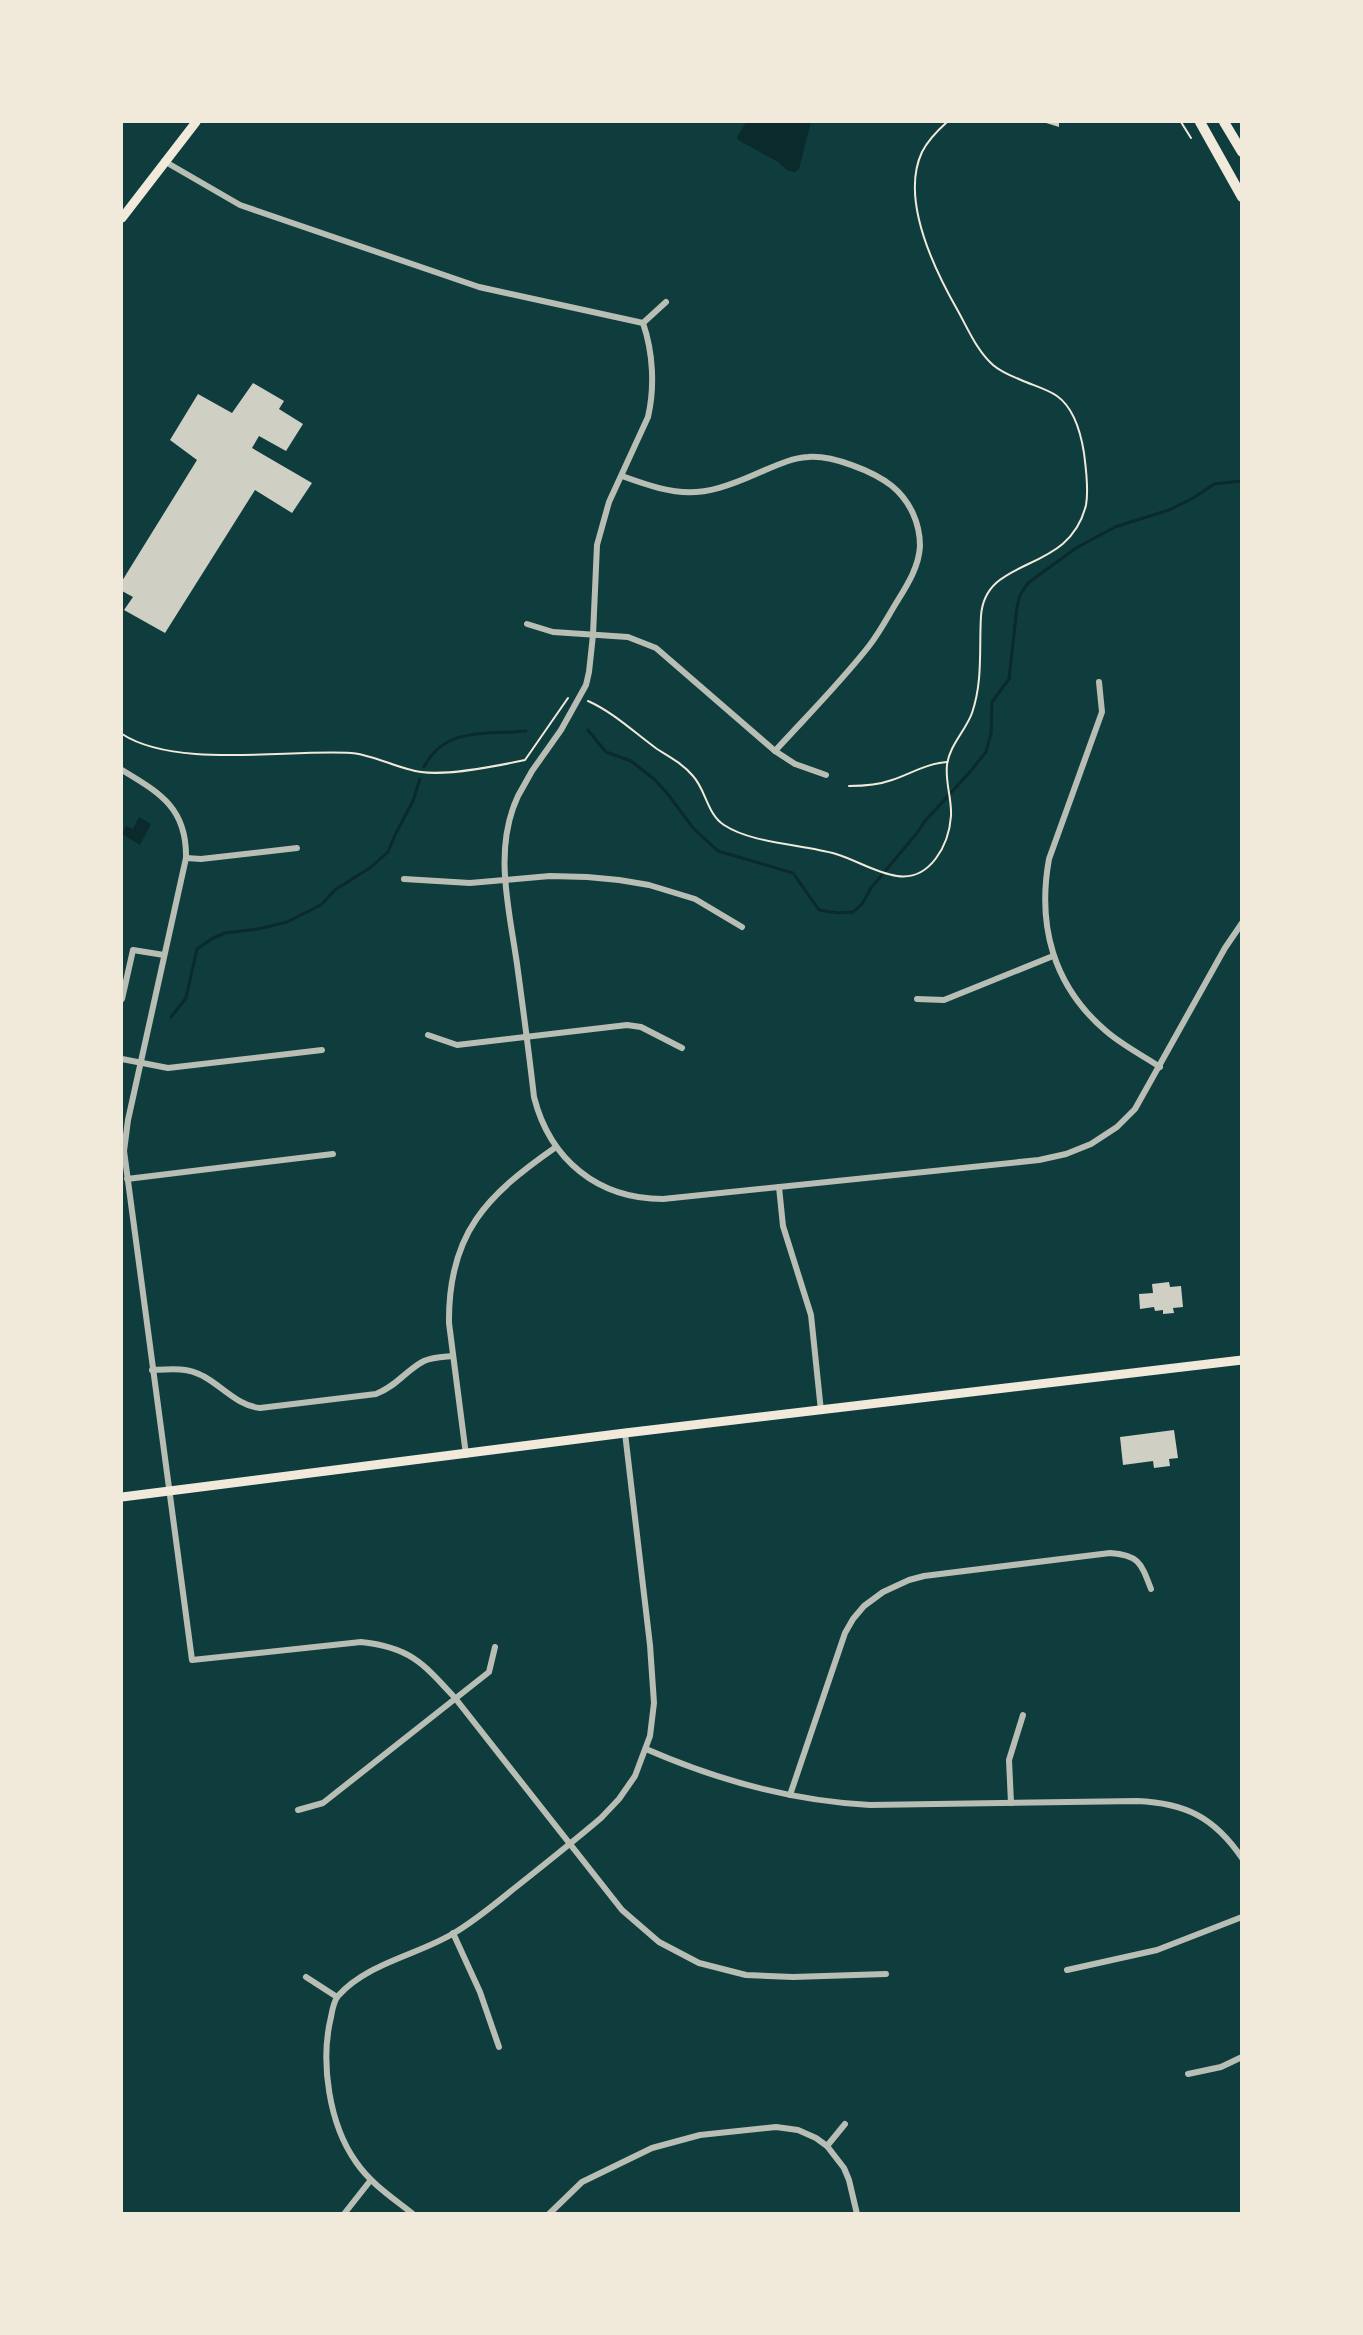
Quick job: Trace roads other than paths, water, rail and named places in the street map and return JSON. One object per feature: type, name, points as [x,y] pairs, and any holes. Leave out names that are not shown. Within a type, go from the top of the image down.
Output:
[{"type":"main road","points":[[122,218],[196,122]]},
{"type":"main road","points":[[1200,122],[1242,197]]},
{"type":"main road","points":[[1224,122],[1242,152]]},
{"type":"main road","points":[[122,1497],[625,1433],[1242,1360]]},
{"type":"street","points":[[164,161],[240,205],[479,287],[643,323]]},
{"type":"street","points":[[643,323],[666,302]]},
{"type":"street","points":[[643,323],[649,346],[650,407],[648,417],[609,502],[597,544],[593,635],[586,685],[561,730],[532,771],[512,808],[505,837],[506,880],[538,1111],[556,1147],[577,1168],[601,1186],[639,1197],[680,1198],[1039,1160],[1066,1154],[1099,1139],[1135,1110],[1225,948],[1242,923]]},
{"type":"street","points":[[622,476],[661,490],[685,494],[700,493],[725,487],[789,460],[819,457],[853,467],[885,481],[904,498],[914,514],[920,547],[915,567],[906,586],[864,653],[775,752]]},
{"type":"street","points":[[526,624],[553,632],[628,637],[656,648],[775,752],[795,764],[826,775]]},
{"type":"street","points":[[1099,682],[1102,712],[1049,859],[1045,880],[1045,925],[1053,956],[1076,1000],[1096,1022],[1120,1042],[1160,1067]]},
{"type":"street","points":[[122,770],[157,792],[173,807],[184,833],[186,858],[125,1136],[127,1179],[192,1660],[340,1643],[376,1644],[397,1649],[427,1667],[455,1698],[570,1845],[635,1923],[673,1951],[699,1964],[731,1972],[762,1976],[886,1974]]},
{"type":"street","points":[[186,858],[201,859],[297,849]]},
{"type":"street","points":[[404,879],[470,883],[550,876],[587,877],[650,885],[695,899],[742,927]]},
{"type":"street","points":[[122,999],[133,950],[164,954]]},
{"type":"street","points":[[917,999],[944,1000],[1053,956]]},
{"type":"street","points":[[428,1035],[457,1045],[627,1026],[641,1027],[682,1048]]},
{"type":"street","points":[[122,1059],[168,1068],[322,1050]]},
{"type":"street","points":[[466,1455],[449,1323],[450,1288],[459,1254],[479,1213],[497,1192],[524,1169],[556,1147]]},
{"type":"street","points":[[127,1179],[333,1154]]},
{"type":"street","points":[[779,1187],[783,1226],[811,1315],[821,1411]]},
{"type":"street","points":[[152,1371],[185,1370],[193,1372],[246,1405],[260,1408],[376,1394],[393,1386],[422,1362],[453,1356]]},
{"type":"street","points":[[413,2214],[370,2181],[354,2161],[345,2143],[330,2094],[327,2067],[328,2029],[337,1997],[364,1976],[453,1933],[479,1917],[570,1845],[619,1799],[634,1776],[646,1749],[653,1724],[654,1681],[625,1433]]},
{"type":"street","points":[[790,1795],[845,1633],[864,1606],[883,1592],[924,1576],[1110,1553],[1136,1559],[1142,1565],[1151,1589]]},
{"type":"street","points":[[298,1810],[323,1803],[489,1672],[495,1647]]},
{"type":"street","points":[[1011,1803],[1009,1760],[1023,1715]]},
{"type":"street","points":[[646,1749],[729,1779],[821,1802],[870,1805],[1137,1801],[1171,1804],[1191,1810],[1215,1827],[1227,1838],[1242,1858]]},
{"type":"street","points":[[1067,1970],[1168,1947],[1242,1917]]},
{"type":"street","points":[[453,1933],[480,1992],[499,2047]]},
{"type":"street","points":[[306,1977],[337,1997]]},
{"type":"street","points":[[1188,2074],[1221,2067],[1242,2057]]},
{"type":"street","points":[[827,2146],[845,2124]]},
{"type":"street","points":[[549,2214],[582,2182],[644,2151],[700,2135],[776,2127],[798,2130],[827,2146],[844,2168],[857,2214]]},
{"type":"street","points":[[344,2214],[370,2181]]},
{"type":"water","points":[[746,122],[811,122],[799,169],[795,172],[787,170],[778,162],[738,140],[737,137]]},
{"type":"water","points":[[139,817],[151,824],[140,845],[122,834],[126,826],[133,829]]},
{"type":"waterway","points":[[588,730],[606,752],[631,761],[654,779],[693,828],[718,851],[793,873],[819,910],[838,913],[853,912],[862,904],[871,888],[925,821],[986,752],[991,733],[992,702],[1009,679],[1017,607],[1020,595],[1028,583],[1076,548],[1115,527],[1169,510],[1214,484],[1242,481]]},
{"type":"waterway","points":[[424,767],[433,754],[443,745],[455,739],[482,733],[526,731]]},
{"type":"waterway","points":[[171,1017],[186,998],[197,949],[225,933],[258,929],[287,922],[321,905],[335,890],[371,867],[388,852],[413,801],[420,779]]}]
